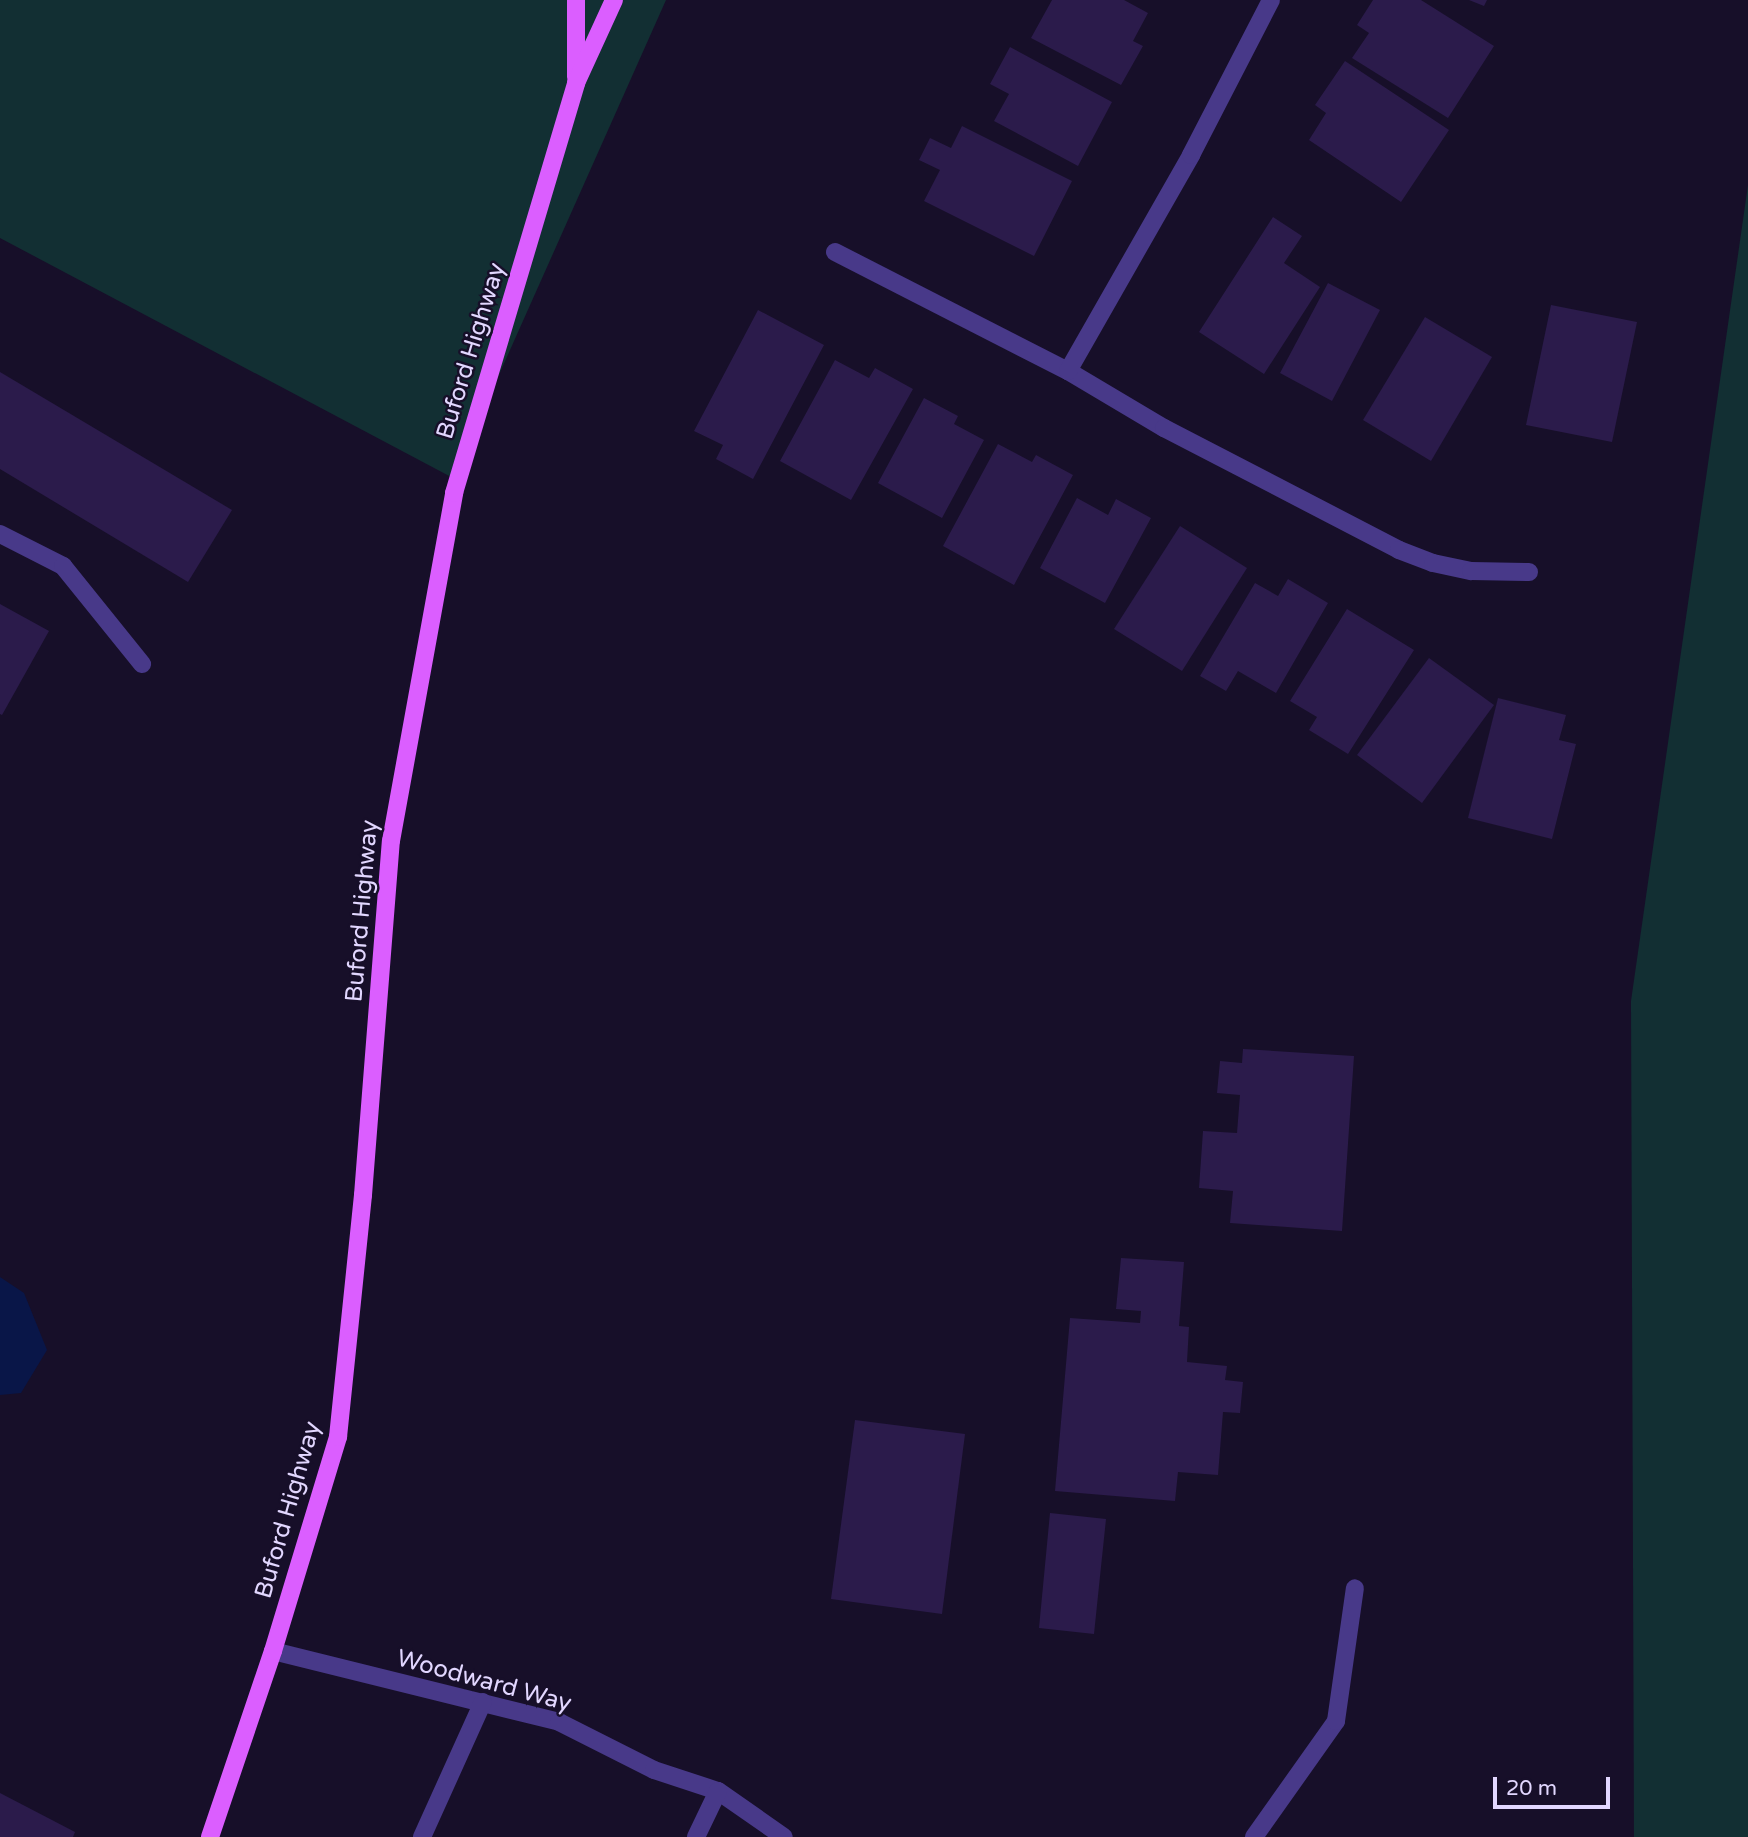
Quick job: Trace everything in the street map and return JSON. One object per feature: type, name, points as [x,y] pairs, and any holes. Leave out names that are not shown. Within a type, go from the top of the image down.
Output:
[{"type":"main road","points":[[576,0],[576,83]]},
{"type":"main road","name":"Buford Highway","points":[[211,1837],[273,1651],[338,1437],[363,1195],[391,841],[454,493],[576,83],[614,0]]},
{"type":"street","points":[[1068,371],[1191,155],[1272,0]]},
{"type":"street","points":[[835,252],[1068,371],[1164,428],[1399,550],[1433,563],[1471,571],[1529,572]]},
{"type":"street","points":[[0,534],[63,566],[142,664]]},
{"type":"street","points":[[1254,1837],[1336,1721],[1355,1588]]},
{"type":"street","name":"Woodward Way","points":[[273,1651],[559,1722],[654,1770],[719,1791],[784,1837]]},
{"type":"street","points":[[422,1837],[483,1702]]},
{"type":"street","points":[[696,1837],[719,1791]]},
{"type":"green space","points":[[0,0],[666,0],[453,478],[0,238]]},
{"type":"green space","points":[[1748,185],[1748,1837],[1634,1837],[1631,1001]]},
{"type":"shaded area","points":[[0,1277],[24,1293],[47,1350],[21,1393],[0,1395]]},
{"type":"building","points":[[1052,0],[1124,0],[1148,13],[1133,41],[1143,46],[1121,85],[1031,38]]},
{"type":"building","points":[[1373,0],[1421,0],[1494,46],[1448,118],[1352,58],[1369,33],[1357,25]]},
{"type":"building","points":[[1469,0],[1487,0],[1484,6]]},
{"type":"building","points":[[1010,47],[1112,102],[1078,166],[994,121],[1009,94],[990,84]]},
{"type":"building","points":[[1345,61],[1449,130],[1401,202],[1309,140],[1326,113],[1315,105]]},
{"type":"building","points":[[962,126],[1072,181],[1034,256],[924,201],[940,170],[919,160],[930,138],[951,148]]},
{"type":"building","points":[[1273,217],[1302,236],[1284,263],[1320,287],[1264,374],[1199,332]]},
{"type":"building","points":[[1328,283],[1380,310],[1332,401],[1280,373]]},
{"type":"building","points":[[1551,305],[1637,322],[1612,442],[1526,425]]},
{"type":"building","points":[[758,310],[824,345],[753,479],[716,459],[723,445],[694,431]]},
{"type":"building","points":[[1425,317],[1492,357],[1431,461],[1363,420]]},
{"type":"building","points":[[835,360],[869,378],[875,368],[913,389],[851,500],[780,461]]},
{"type":"building","points":[[0,372],[232,510],[188,582],[0,469]]},
{"type":"building","points":[[924,398],[958,416],[954,424],[984,440],[942,518],[878,483]]},
{"type":"building","points":[[998,444],[1032,462],[1036,455],[1073,475],[1014,585],[943,546]]},
{"type":"building","points":[[1077,498],[1108,515],[1116,499],[1151,518],[1105,603],[1040,568]]},
{"type":"building","points":[[1180,526],[1247,568],[1182,671],[1114,629]]},
{"type":"building","points":[[1288,579],[1328,603],[1276,693],[1238,671],[1226,691],[1200,676],[1255,583],[1278,596]]},
{"type":"building","points":[[0,604],[49,631],[2,715],[0,714]]},
{"type":"building","points":[[1347,609],[1414,650],[1348,754],[1309,730],[1317,717],[1290,701]]},
{"type":"building","points":[[1429,658],[1494,705],[1422,803],[1357,755]]},
{"type":"building","points":[[1498,698],[1566,715],[1559,740],[1576,744],[1552,839],[1468,818]]},
{"type":"building","points":[[1243,1049],[1354,1056],[1342,1231],[1230,1223],[1233,1191],[1199,1188],[1203,1131],[1237,1133],[1240,1095],[1217,1093],[1220,1061],[1242,1063]]},
{"type":"building","points":[[1121,1258],[1184,1262],[1179,1326],[1189,1327],[1187,1362],[1227,1366],[1225,1380],[1243,1382],[1240,1413],[1223,1412],[1218,1475],[1178,1472],[1175,1501],[1055,1491],[1070,1318],[1140,1323],[1141,1311],[1116,1309]]},
{"type":"building","points":[[855,1420],[965,1434],[942,1614],[831,1599]]},
{"type":"building","points":[[1050,1513],[1106,1519],[1094,1634],[1039,1628]]},
{"type":"building","points":[[0,1793],[75,1832],[73,1837],[0,1837]]}]
